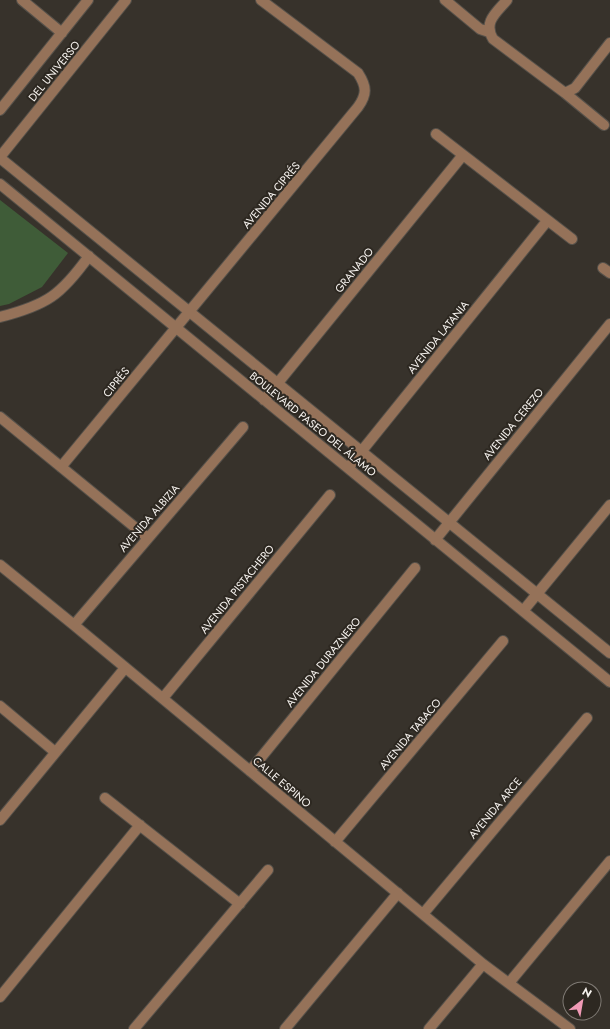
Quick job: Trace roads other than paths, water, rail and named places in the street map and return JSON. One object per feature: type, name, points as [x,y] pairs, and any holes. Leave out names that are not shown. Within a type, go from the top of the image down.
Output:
[{"type":"street","points":[[22,0],[62,33]]},
{"type":"street","points":[[0,110],[88,0]]},
{"type":"street","name":"DEL UNIVERSO","points":[[0,158],[126,0]]},
{"type":"street","name":"AVENIDA CIPRÉS","points":[[190,312],[358,108],[365,96],[365,89],[358,73],[261,0]]},
{"type":"street","points":[[445,0],[480,29],[489,32]]},
{"type":"street","points":[[507,0],[489,22],[489,32],[493,39],[565,93],[604,125]]},
{"type":"street","points":[[565,93],[575,88],[610,43]]},
{"type":"street","points":[[436,134],[572,239]]},
{"type":"street","name":"GRANADO","points":[[264,400],[463,155]]},
{"type":"street","name":"BOULEVARD PASEO DEL ÁLAMO","points":[[0,158],[610,653]]},
{"type":"street","name":"BOULEVARD PASEO DEL ÁLAMO","points":[[0,184],[610,682]]},
{"type":"street","name":"AVENIDA LATANIA","points":[[348,468],[547,221]]},
{"type":"street","points":[[0,317],[21,312],[47,300],[58,293],[74,276],[88,256]]},
{"type":"street","name":"CIPRÉS","points":[[61,467],[190,312]]},
{"type":"street","name":"AVENIDA CEREZO","points":[[435,540],[610,324]]},
{"type":"street","points":[[0,417],[148,538]]},
{"type":"street","name":"AVENIDA ALBIZIA","points":[[74,625],[243,426]]},
{"type":"street","name":"AVENIDA PISTACHERO","points":[[162,698],[330,495]]},
{"type":"street","points":[[523,611],[610,504]]},
{"type":"street","name":"CALLE ESPINO","points":[[0,565],[483,964],[570,1029]]},
{"type":"street","name":"AVENIDA DURAZNERO","points":[[250,771],[415,568]]},
{"type":"street","name":"AVENIDA TABACO","points":[[335,842],[503,641]]},
{"type":"street","points":[[0,820],[126,668]]},
{"type":"street","points":[[0,706],[55,752]]},
{"type":"street","name":"AVENIDA ARCE","points":[[423,914],[587,718]]},
{"type":"street","points":[[105,798],[240,904]]},
{"type":"street","points":[[0,997],[140,825]]},
{"type":"street","points":[[509,983],[610,861]]},
{"type":"street","points":[[134,1029],[268,870]]},
{"type":"street","points":[[285,1029],[398,893]]},
{"type":"street","points":[[429,1029],[483,964]]}]
